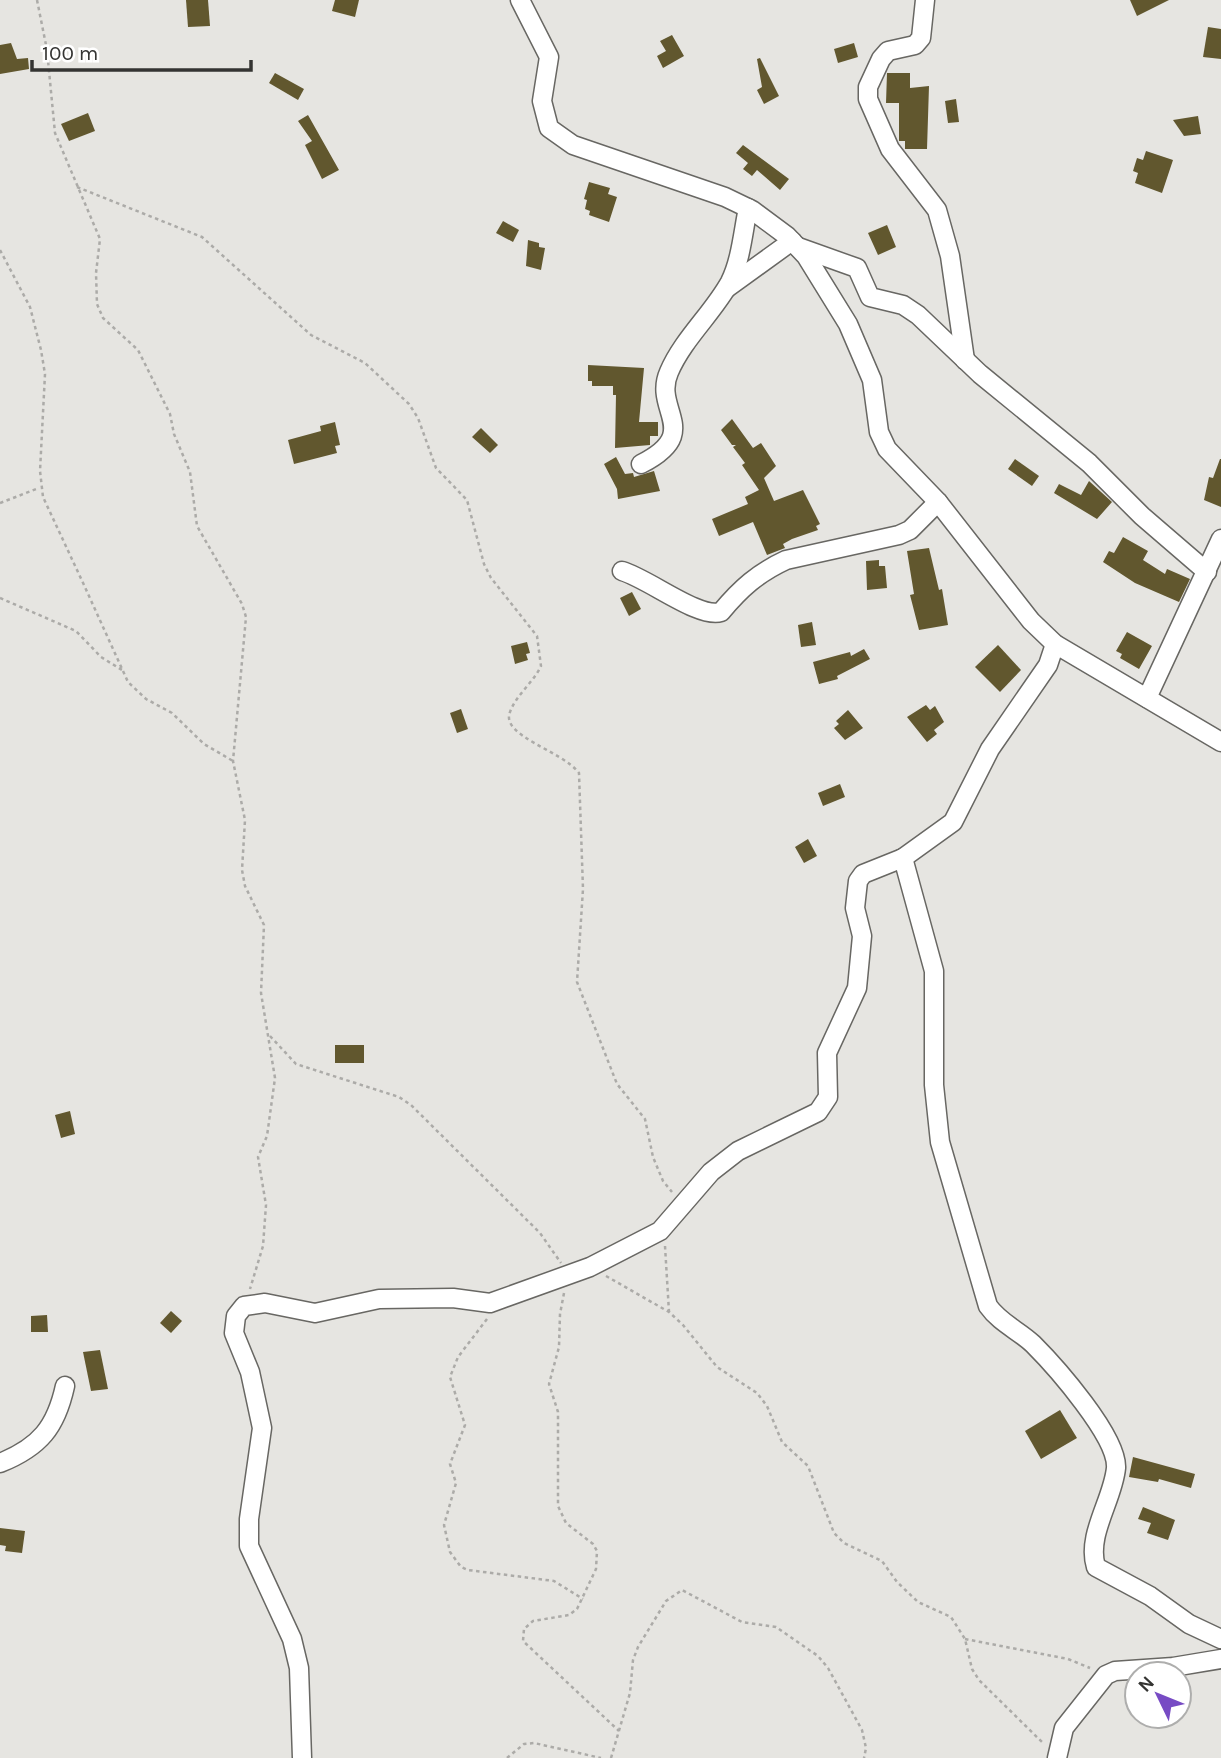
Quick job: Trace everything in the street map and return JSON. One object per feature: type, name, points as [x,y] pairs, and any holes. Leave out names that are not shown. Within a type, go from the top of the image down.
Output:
[{"type":"street","points":[[520,0],[549,57],[543,114],[549,128],[560,138],[748,208],[795,244],[858,268],[870,297],[910,309],[965,360],[1090,463],[1142,516],[1207,572]]},
{"type":"street","points":[[925,0],[922,38],[915,45],[888,51],[881,59],[868,87],[868,99],[890,149],[937,210],[950,256],[965,360]]},
{"type":"street","points":[[641,464],[660,454],[670,443],[673,427],[667,375],[724,290],[738,259],[748,208]]},
{"type":"street","points":[[724,290],[795,244]]},
{"type":"street","points":[[795,244],[848,324],[872,380],[879,432],[887,449],[938,502],[1031,621],[1055,644],[1221,742]]},
{"type":"street","points":[[622,571],[642,577],[695,609],[714,614],[721,612],[753,578],[773,566],[786,560],[899,535],[910,530],[938,502]]},
{"type":"street","points":[[1147,698],[1221,540]]},
{"type":"street","points":[[302,1758],[299,1668],[292,1639],[249,1546],[249,1519],[261,1428],[250,1372],[234,1333],[236,1316],[244,1306],[265,1303],[315,1313],[379,1299],[453,1298],[490,1303],[570,1275],[664,1229],[711,1172],[738,1151],[818,1112],[828,1097],[827,1053],[857,988],[862,936],[855,908],[858,881],[863,874],[903,858],[943,831],[959,814],[990,749],[1043,675],[1055,644]]},
{"type":"street","points":[[903,858],[934,971],[934,1085],[940,1142],[988,1306],[997,1318],[1034,1345],[1074,1389],[1115,1453],[1116,1469],[1094,1544],[1096,1567],[1150,1596],[1189,1624],[1221,1639]]},
{"type":"street","points":[[0,1462],[17,1456],[51,1428],[59,1412],[65,1386]]},
{"type":"street","points":[[1057,1757],[1065,1728],[1106,1675],[1115,1671],[1173,1667],[1221,1659]]},
{"type":"path","points":[[37,0],[44,26],[55,133],[100,239],[96,273],[100,313],[138,350],[170,414],[174,434],[190,472],[197,526],[242,604],[246,617],[233,761],[246,820],[242,870],[245,886],[264,925],[261,993],[275,1078],[267,1136],[258,1157],[266,1205],[263,1246],[244,1306]]},
{"type":"path","points":[[77,187],[202,237],[311,335],[365,363],[409,404],[418,418],[436,468],[467,500],[484,564],[491,578],[537,636],[541,666],[510,710],[510,727],[517,734],[563,756],[579,773],[583,889],[577,982],[617,1084],[645,1119],[649,1145],[663,1181],[682,1205]]},
{"type":"path","points":[[0,250],[30,307],[41,350],[44,374],[41,487],[122,670],[128,682],[146,699],[172,713],[204,744],[233,761]]},
{"type":"path","points":[[0,503],[41,487]]},
{"type":"path","points":[[0,598],[76,631],[101,657],[122,670]]},
{"type":"path","points":[[269,1035],[296,1064],[400,1097],[411,1105],[540,1233],[570,1275],[560,1314],[559,1347],[549,1384],[558,1412],[560,1516],[593,1544],[597,1551],[596,1569],[583,1600],[569,1615],[533,1620],[524,1629],[523,1641],[619,1731]]},
{"type":"path","points":[[664,1229],[668,1312]]},
{"type":"path","points":[[590,1267],[668,1312],[683,1325],[717,1367],[757,1393],[767,1406],[782,1442],[808,1466],[834,1533],[844,1544],[882,1561],[897,1582],[918,1602],[951,1616],[965,1639],[972,1669],[979,1680],[1057,1757]]},
{"type":"path","points":[[490,1303],[487,1323],[458,1356],[450,1377],[465,1426],[450,1464],[456,1483],[444,1525],[450,1552],[461,1567],[468,1570],[554,1581],[583,1600]]},
{"type":"path","points":[[611,1758],[630,1693],[633,1660],[638,1647],[666,1601],[682,1590],[742,1622],[776,1627],[818,1656],[828,1668],[862,1730],[866,1748],[864,1758]]},
{"type":"path","points":[[965,1639],[1068,1659],[1106,1675]]},
{"type":"path","points":[[508,1758],[524,1744],[534,1743],[601,1758]]},
{"type":"building","points":[[186,0],[208,0],[210,26],[188,27]]},
{"type":"building","points":[[335,0],[359,0],[355,17],[332,11]]},
{"type":"building","points":[[1130,0],[1169,0],[1137,16]]},
{"type":"building","points":[[1208,27],[1221,29],[1221,59],[1203,57]]},
{"type":"building","points":[[672,35],[684,56],[663,68],[657,56],[666,51],[660,41]]},
{"type":"building","points":[[11,43],[17,59],[28,58],[29,69],[0,74],[0,45]]},
{"type":"building","points":[[854,43],[858,57],[838,63],[834,49]]},
{"type":"building","points":[[760,58],[779,96],[764,104],[757,90],[762,87],[757,59]]},
{"type":"building","points":[[275,73],[304,89],[298,100],[269,83]]},
{"type":"building","points":[[887,73],[910,73],[910,88],[929,86],[927,149],[905,149],[905,141],[899,141],[899,103],[886,103]]},
{"type":"building","points":[[956,99],[959,122],[948,123],[945,101]]},
{"type":"building","points":[[88,113],[95,131],[69,141],[61,124]]},
{"type":"building","points":[[308,115],[339,170],[322,179],[305,145],[312,141],[298,121]]},
{"type":"building","points":[[1198,116],[1201,134],[1184,136],[1173,120]]},
{"type":"building","points":[[743,145],[789,179],[780,190],[757,170],[752,176],[743,169],[748,163],[736,153]]},
{"type":"building","points":[[1146,151],[1173,160],[1162,193],[1135,183],[1138,173],[1133,171],[1137,158],[1143,160]]},
{"type":"building","points":[[589,182],[610,188],[608,194],[617,197],[609,222],[589,215],[590,211],[585,209],[587,200],[584,199]]},
{"type":"building","points":[[503,221],[519,230],[513,242],[496,233]]},
{"type":"building","points":[[887,225],[896,247],[878,255],[868,233]]},
{"type":"building","points":[[528,240],[545,248],[541,270],[526,266]]},
{"type":"building","points":[[588,365],[644,368],[639,422],[658,422],[658,436],[650,436],[650,445],[615,448],[616,395],[613,395],[613,386],[592,386],[592,381],[588,381]]},
{"type":"building","points":[[732,419],[753,448],[761,443],[776,466],[764,478],[774,501],[803,490],[820,524],[816,526],[818,530],[792,539],[783,544],[785,548],[767,555],[753,522],[719,536],[712,519],[748,504],[745,497],[759,490],[742,465],[745,463],[733,447],[736,445],[732,445],[721,430]]},
{"type":"building","points":[[335,422],[340,445],[335,446],[337,453],[294,464],[288,440],[321,431],[320,426]]},
{"type":"building","points":[[481,428],[498,445],[490,453],[472,437]]},
{"type":"building","points":[[616,457],[625,474],[633,473],[634,477],[654,471],[660,491],[618,499],[617,489],[604,464]]},
{"type":"building","points":[[1015,459],[1039,476],[1032,486],[1008,469]]},
{"type":"building","points":[[1220,459],[1221,507],[1204,500],[1209,477],[1213,478]]},
{"type":"building","points":[[1089,481],[1112,502],[1097,519],[1054,493],[1059,484],[1081,495]]},
{"type":"building","points":[[1123,537],[1148,551],[1143,560],[1165,574],[1167,569],[1190,579],[1179,602],[1135,583],[1103,562],[1109,551],[1114,553]]},
{"type":"building","points":[[929,548],[939,590],[942,589],[948,625],[919,630],[910,595],[914,594],[907,551]]},
{"type":"building","points":[[879,560],[879,566],[885,566],[887,588],[867,590],[866,561]]},
{"type":"building","points":[[632,592],[641,609],[629,616],[620,598]]},
{"type":"building","points":[[812,622],[816,645],[801,647],[798,625]]},
{"type":"building","points":[[1127,632],[1152,646],[1139,669],[1120,658],[1122,654],[1116,651]]},
{"type":"building","points":[[527,642],[530,653],[526,654],[528,660],[515,664],[511,646]]},
{"type":"building","points":[[998,645],[1021,670],[1000,692],[975,667]]},
{"type":"building","points":[[864,649],[870,659],[837,676],[838,679],[819,684],[813,662],[850,652],[851,656]]},
{"type":"building","points":[[926,705],[930,710],[935,706],[944,722],[934,730],[937,734],[927,742],[907,717]]},
{"type":"building","points":[[461,709],[468,729],[457,733],[450,713]]},
{"type":"building","points":[[848,710],[863,728],[845,740],[834,728],[839,724],[836,721]]},
{"type":"building","points":[[840,784],[845,797],[823,806],[818,793]]},
{"type":"building","points":[[808,839],[817,856],[804,863],[795,847]]},
{"type":"building","points":[[335,1045],[364,1045],[364,1063],[335,1063]]},
{"type":"building","points":[[70,1111],[75,1134],[61,1138],[55,1115]]},
{"type":"building","points":[[171,1311],[182,1321],[171,1333],[160,1323]]},
{"type":"building","points":[[47,1315],[48,1332],[31,1332],[31,1316]]},
{"type":"building","points":[[100,1350],[108,1389],[91,1391],[83,1352]]},
{"type":"building","points":[[1060,1410],[1077,1438],[1041,1459],[1025,1431]]},
{"type":"building","points":[[1133,1457],[1195,1474],[1191,1488],[1159,1479],[1158,1482],[1129,1477]]},
{"type":"building","points":[[1143,1507],[1175,1520],[1168,1540],[1147,1533],[1151,1523],[1138,1519]]},
{"type":"building","points":[[0,1528],[25,1531],[22,1553],[5,1551],[6,1546],[0,1545]]}]
